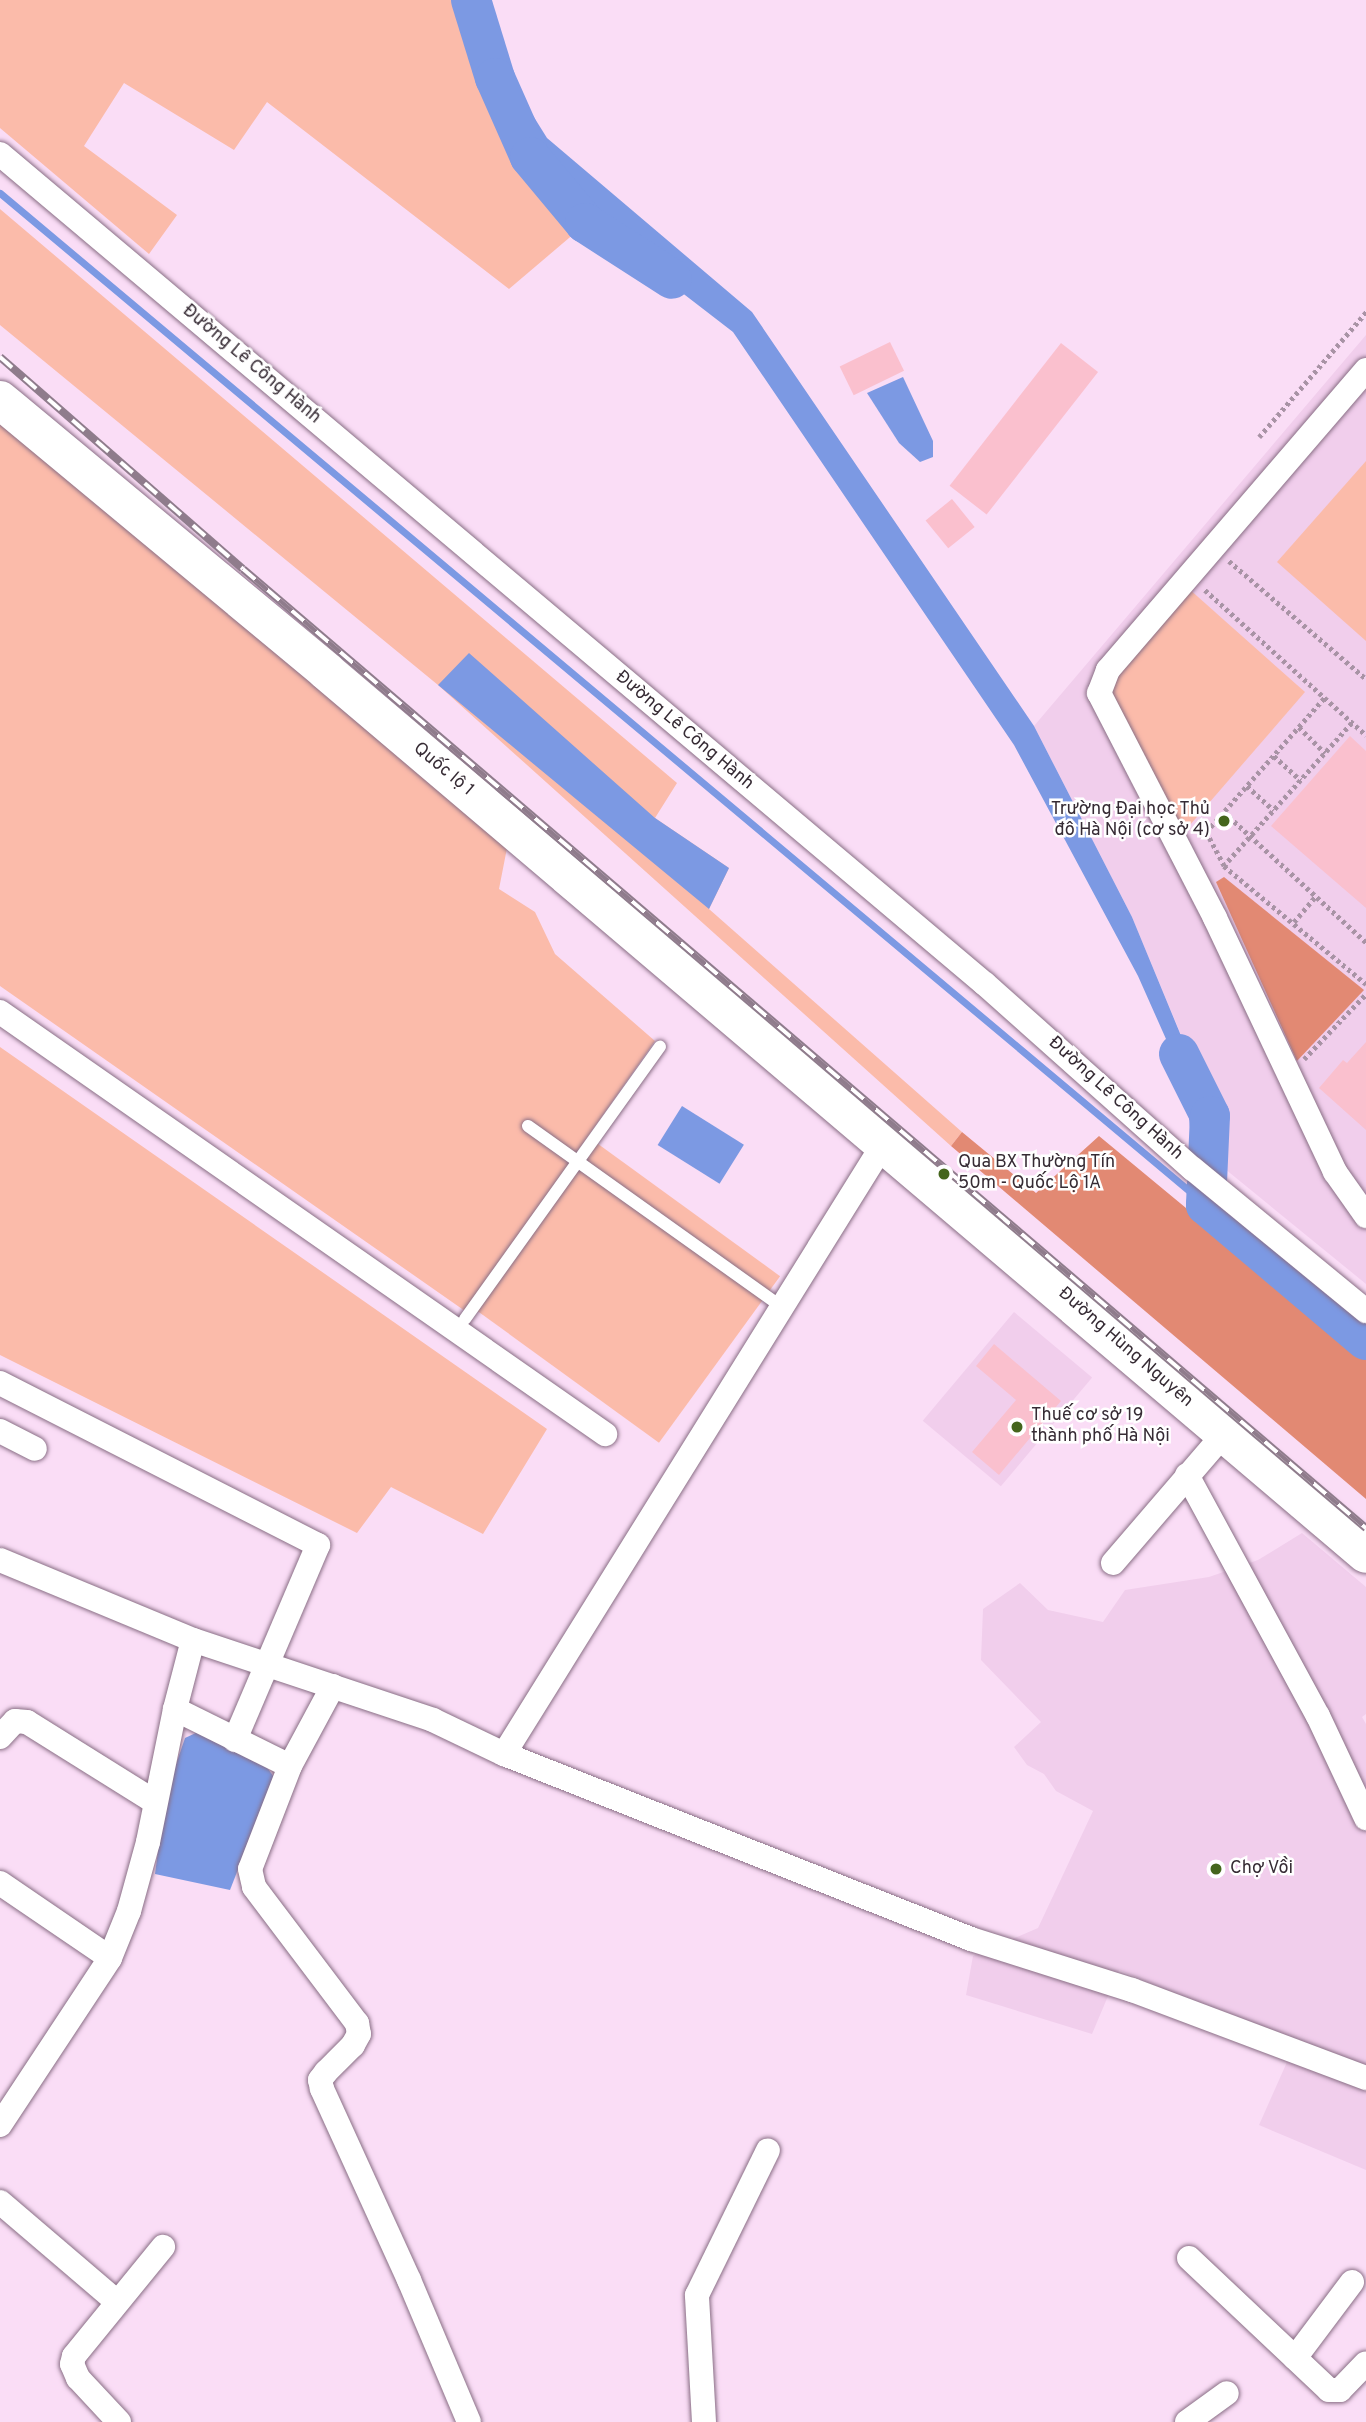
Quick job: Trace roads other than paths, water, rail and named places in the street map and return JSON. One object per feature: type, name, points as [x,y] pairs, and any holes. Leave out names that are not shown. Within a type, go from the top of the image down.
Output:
[{"type":"highway","name":"Quốc lộ 1","points":[[0,400],[884,1143]]},
{"type":"highway","name":"Đường Hùng Nguyên","points":[[884,1143],[1366,1554]]},
{"type":"street","name":"Đường Lê Công Hành","points":[[0,154],[985,984],[1193,1168],[1366,1311]]},
{"type":"street","points":[[1366,370],[1108,670],[1100,693],[1215,918],[1335,1172],[1366,1216]]},
{"type":"street","points":[[0,1012],[605,1434]]},
{"type":"street","points":[[504,1754],[884,1143]]},
{"type":"street","points":[[0,1383],[318,1545],[234,1740]]},
{"type":"street","points":[[0,1431],[35,1449]]},
{"type":"street","points":[[1113,1563],[1225,1433]]},
{"type":"street","points":[[1187,1475],[1312,1705],[1366,1818]]},
{"type":"street","points":[[0,1560],[193,1640],[433,1720],[504,1754],[971,1939],[1132,1990],[1366,2078]]},
{"type":"street","points":[[0,2125],[110,1958],[129,1911],[148,1842],[175,1709],[193,1640]]},
{"type":"street","points":[[333,1686],[290,1766],[250,1869],[254,1887],[357,2023],[359,2034],[353,2045],[320,2080],[322,2089],[410,2280],[469,2422]]},
{"type":"street","points":[[175,1709],[290,1766]]},
{"type":"street","points":[[0,1737],[15,1721],[27,1722],[155,1802]]},
{"type":"street","points":[[0,1883],[110,1958]]},
{"type":"street","points":[[704,2422],[696,2295],[768,2150]]},
{"type":"street","points":[[0,2202],[116,2301]]},
{"type":"street","points":[[119,2422],[78,2378],[72,2364],[74,2356],[116,2301],[163,2247]]},
{"type":"street","points":[[1189,2258],[1332,2391],[1343,2388],[1366,2363]]},
{"type":"street","points":[[1295,2358],[1352,2282]]},
{"type":"street","points":[[1187,2422],[1227,2392]]},
{"type":"lane","points":[[466,1319],[660,1047]]},
{"type":"lane","points":[[528,1126],[782,1307]]},
{"type":"water","points":[[464,0],[488,0],[495,26],[527,106],[547,138],[752,312],[1034,726],[1132,917],[1203,1089],[1203,1151],[1191,1139],[1186,1084],[1138,976],[1014,745],[733,332],[589,221],[515,138],[485,76]]},
{"type":"water","points":[[903,377],[933,441],[933,457],[920,462],[899,443],[867,393]]},
{"type":"water","points":[[469,653],[655,818],[729,868],[709,909],[438,685]]},
{"type":"water","points":[[682,1106],[744,1145],[720,1184],[658,1145]]},
{"type":"water","points":[[200,1731],[263,1762],[274,1777],[230,1890],[155,1874],[164,1804],[170,1782],[185,1738]]},
{"type":"waterway","points":[[471,0],[495,78],[530,157],[585,223],[672,279]]},
{"type":"waterway","points":[[0,193],[1206,1205]]},
{"type":"waterway","points":[[1179,1054],[1210,1116],[1206,1205],[1366,1340]]},
{"type":"railway","points":[[0,357],[243,569],[1366,1528]]},
{"type":"place","name":"Trường Đại học Thủ đô Hà Nội (cơ sở 4)","points":[[1224,821]]},
{"type":"place","name":"Qua BX Thường Tín 50m - Quốc Lộ 1A","points":[[944,1174]]},
{"type":"place","name":"Thuế cơ sở 19 thành phố Hà Nội","points":[[1017,1427]]},
{"type":"place","name":"Chợ Vồi","points":[[1216,1869]]}]
